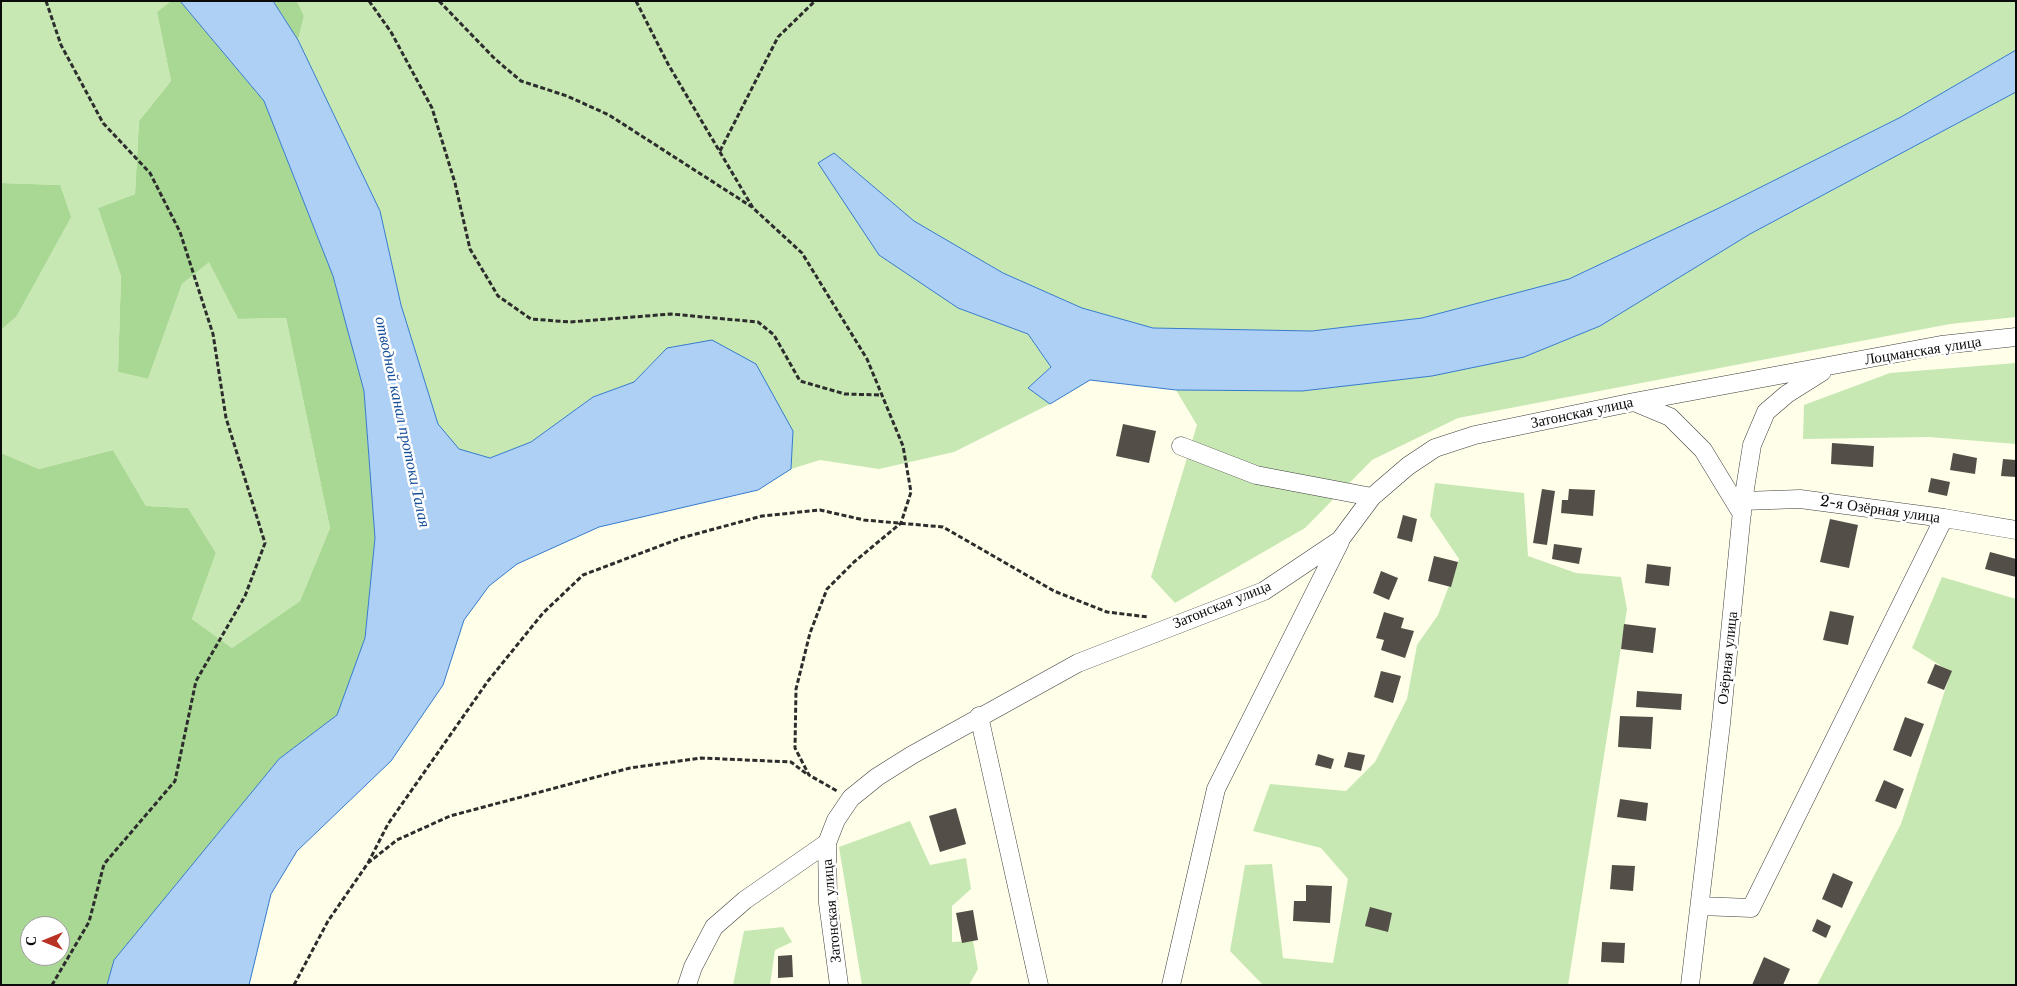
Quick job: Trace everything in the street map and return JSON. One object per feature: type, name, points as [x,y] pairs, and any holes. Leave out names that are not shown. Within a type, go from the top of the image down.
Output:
[{"type":"street","name":"Лоцманская улица","points":[[1831,366],[1941,345],[2016,337]]},
{"type":"street","name":"Затонская улица","points":[[839,985],[828,903],[827,843],[836,820],[850,798],[884,772],[979,716],[1078,663],[1264,591],[1340,540],[1372,497],[1408,466],[1435,448],[1475,435],[1634,402],[1831,366]]},
{"type":"street","name":"Озёрная улица","points":[[1690,985],[1721,724],[1742,508],[1752,446],[1766,412],[1786,394],[1831,366]]},
{"type":"street","points":[[1634,402],[1670,417],[1703,450],[1742,508]]},
{"type":"street","points":[[1181,446],[1256,475],[1372,497]]},
{"type":"street","name":"2-я Озёрная улица","points":[[1742,508],[1800,499],[1944,518],[2016,530]]},
{"type":"street","points":[[1700,906],[1752,908],[1944,518]]},
{"type":"street","points":[[1171,985],[1216,789],[1340,540]]},
{"type":"street","points":[[979,716],[1039,985]]},
{"type":"street","points":[[687,985],[693,967],[714,927],[745,900],[827,843]]},
{"type":"path","points":[[46,1],[61,45],[103,123],[150,173],[180,232],[213,334],[226,418],[265,543],[245,596],[196,680],[175,781],[104,864],[89,922],[52,985]]},
{"type":"path","points":[[369,1],[390,32],[432,108],[455,183],[470,248],[498,296],[531,319],[570,322],[672,314],[758,322],[774,335],[800,381],[845,394],[882,395]]},
{"type":"path","points":[[439,1],[495,59],[521,81],[567,96],[609,115],[753,208],[802,253],[867,359],[903,446],[911,492],[901,522],[854,562],[827,589],[810,633],[796,689],[795,748],[809,775]]},
{"type":"path","points":[[636,1],[668,64],[753,208]]},
{"type":"path","points":[[720,152],[778,37],[815,1]]},
{"type":"path","points":[[294,985],[328,921],[368,863],[388,824],[488,680],[543,613],[583,575],[682,538],[762,516],[820,510],[864,520],[943,527],[1054,591],[1107,612],[1155,617]]},
{"type":"path","points":[[368,863],[397,840],[450,816],[630,768],[701,758],[791,762],[809,775],[850,798]]},
{"type":"green space","points":[[1,1],[171,1],[157,12],[171,81],[139,121],[135,194],[98,208],[121,276],[118,372],[148,379],[182,284],[209,261],[238,319],[286,318],[330,528],[300,601],[232,648],[192,619],[216,553],[188,508],[146,506],[113,450],[39,469],[1,453],[1,330],[16,317],[60,185],[1,183]]},
{"type":"green space","points":[[171,1],[180,1],[264,101],[333,276],[364,391],[375,538],[365,638],[337,715],[279,759],[114,960],[107,985],[1,985],[1,453],[39,469],[113,450],[146,506],[188,508],[216,553],[192,619],[232,648],[300,601],[330,528],[286,318],[238,319],[209,262],[182,284],[148,379],[118,372],[121,276],[98,208],[135,194],[139,121],[171,81],[157,12]]},
{"type":"green space","points":[[273,1],[297,1],[304,16],[298,40]]},
{"type":"green space","points":[[297,1],[2016,1],[2016,50],[1901,117],[1719,208],[1569,279],[1422,318],[1311,331],[1153,328],[1082,308],[1003,273],[914,221],[834,153],[818,163],[958,308],[1028,334],[1051,367],[1029,388],[1050,404],[954,452],[879,469],[820,460],[791,469],[793,431],[667,348],[634,382],[593,397],[531,442],[490,458],[459,450],[438,424],[401,305],[380,211],[298,40],[304,16]]},
{"type":"green space","points":[[2016,92],[2016,317],[1950,324],[1458,418],[1372,460],[1305,528],[1175,603],[1151,577],[1197,425],[1176,390],[1302,391],[1432,376],[1524,357],[1600,326],[1750,234]]},
{"type":"green space","points":[[1,183],[60,185],[71,217],[16,317],[1,330]]},
{"type":"green space","points":[[2016,363],[2016,444],[1929,437],[1803,439],[1804,405],[1890,373]]},
{"type":"green space","points":[[1435,483],[1524,493],[1528,556],[1576,573],[1621,577],[1627,609],[1568,985],[1263,985],[1230,951],[1245,865],[1272,864],[1283,958],[1333,963],[1348,879],[1321,848],[1253,831],[1270,784],[1346,791],[1375,762],[1407,699],[1417,645],[1438,615],[1459,559],[1430,516]]},
{"type":"green space","points":[[1942,577],[2016,599],[2016,985],[1817,985],[1901,824],[1951,672],[1912,648]]},
{"type":"green space","points":[[910,821],[930,865],[966,858],[971,889],[952,906],[952,942],[973,941],[978,969],[969,985],[862,985],[839,847]]},
{"type":"green space","points":[[783,927],[792,942],[775,950],[770,985],[733,985],[744,931]]},
{"type":"water","name":"отводной канал протоки Талая","points":[[180,1],[273,1],[298,40],[380,211],[401,305],[438,424],[459,449],[490,458],[531,442],[593,397],[634,382],[667,348],[712,340],[756,364],[793,431],[791,469],[758,490],[599,527],[517,564],[489,586],[464,620],[443,685],[391,761],[297,851],[271,894],[249,985],[107,985],[114,960],[279,759],[337,715],[365,638],[375,538],[364,391],[333,276],[264,101]]},
{"type":"water","points":[[2016,50],[2016,92],[1750,234],[1600,326],[1524,357],[1432,376],[1302,391],[1176,390],[1090,380],[1050,404],[1028,388],[1051,367],[1028,334],[958,308],[879,255],[818,163],[834,153],[914,221],[1003,273],[1082,308],[1153,328],[1312,331],[1422,318],[1569,279],[1719,208],[1901,117]]},
{"type":"building","points":[[1123,424],[1156,431],[1149,463],[1116,456]]},
{"type":"building","points":[[1832,443],[1874,446],[1873,467],[1831,464]]},
{"type":"building","points":[[1953,453],[1977,458],[1975,474],[1950,470]]},
{"type":"building","points":[[2003,459],[2016,460],[2016,477],[2001,476]]},
{"type":"building","points":[[1931,478],[1950,482],[1947,496],[1928,492]]},
{"type":"building","points":[[1542,489],[1555,491],[1547,545],[1533,543]]},
{"type":"building","points":[[1569,489],[1595,490],[1593,516],[1561,513],[1562,500],[1568,500]]},
{"type":"building","points":[[1403,515],[1417,519],[1412,542],[1397,538]]},
{"type":"building","points":[[1830,519],[1858,525],[1849,568],[1820,562]]},
{"type":"building","points":[[1554,544],[1582,548],[1579,564],[1552,559]]},
{"type":"building","points":[[1990,552],[2016,559],[2016,577],[1985,569]]},
{"type":"building","points":[[1434,556],[1458,562],[1451,587],[1428,581]]},
{"type":"building","points":[[1647,564],[1671,567],[1669,586],[1645,583]]},
{"type":"building","points":[[1381,571],[1398,578],[1389,600],[1373,593]]},
{"type":"building","points":[[1830,611],[1854,616],[1848,645],[1823,640]]},
{"type":"building","points":[[1384,612],[1404,618],[1401,628],[1414,631],[1405,658],[1381,650],[1384,640],[1376,638]]},
{"type":"building","points":[[1624,624],[1656,628],[1653,653],[1621,649]]},
{"type":"building","points":[[1935,664],[1952,671],[1944,690],[1927,683]]},
{"type":"building","points":[[1381,671],[1401,676],[1393,703],[1374,697]]},
{"type":"building","points":[[1637,691],[1682,694],[1681,710],[1636,707]]},
{"type":"building","points":[[1620,716],[1653,717],[1651,749],[1618,747]]},
{"type":"building","points":[[1905,717],[1924,724],[1911,757],[1893,750]]},
{"type":"building","points":[[1348,752],[1365,755],[1361,771],[1344,767]]},
{"type":"building","points":[[1318,754],[1334,759],[1331,769],[1315,765]]},
{"type":"building","points":[[1884,780],[1904,789],[1896,809],[1875,801]]},
{"type":"building","points":[[1620,799],[1648,803],[1646,821],[1617,817]]},
{"type":"building","points":[[956,808],[966,844],[940,852],[929,816]]},
{"type":"building","points":[[1612,865],[1635,866],[1633,891],[1610,889]]},
{"type":"building","points":[[1833,873],[1853,882],[1842,908],[1822,899]]},
{"type":"building","points":[[1306,885],[1332,886],[1330,923],[1293,921],[1294,901],[1306,901]]},
{"type":"building","points":[[1370,907],[1392,913],[1388,932],[1365,926]]},
{"type":"building","points":[[973,910],[978,940],[962,943],[956,913]]},
{"type":"building","points":[[1817,919],[1831,926],[1826,938],[1812,931]]},
{"type":"building","points":[[1602,942],[1625,943],[1624,963],[1601,962]]},
{"type":"building","points":[[792,955],[793,977],[778,978],[778,956]]},
{"type":"building","points":[[1764,957],[1790,969],[1783,985],[1752,985]]}]
